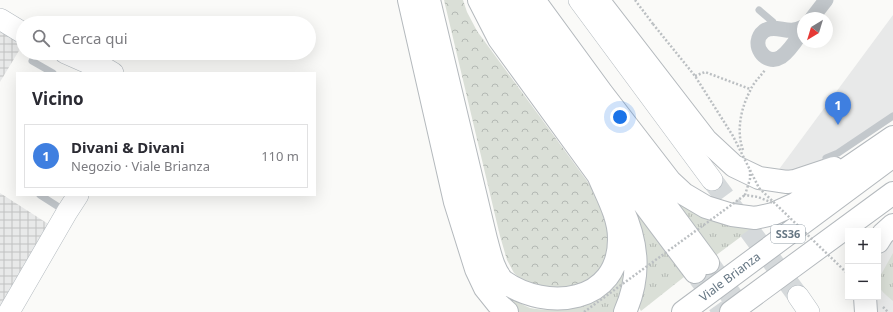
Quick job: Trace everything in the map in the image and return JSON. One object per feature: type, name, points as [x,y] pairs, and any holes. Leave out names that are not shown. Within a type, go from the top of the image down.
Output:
[{"type":"highway","points":[[409,0],[454,202],[476,269],[485,288],[497,303],[507,312]]},
{"type":"highway","points":[[429,0],[486,239],[494,265],[502,280],[517,294],[537,303],[554,307],[575,304],[590,297],[603,286],[611,274],[616,262],[619,250],[619,236],[613,209],[599,177]]},
{"type":"highway","points":[[479,0],[499,39],[622,208],[630,225],[635,242],[636,257],[634,280],[625,312]]},
{"type":"highway","points":[[491,0],[701,267],[514,0]]},
{"type":"highway","points":[[534,0],[602,93],[670,181],[684,194],[706,207],[732,216],[755,218],[773,214],[795,204],[892,144]]},
{"type":"highway","points":[[598,0],[706,140],[734,166],[751,175],[777,181],[795,181],[832,169],[873,144],[892,144]]},
{"type":"highway","name":"Viale Brianza","points":[[683,312],[892,144]]},
{"type":"highway","name":"SS36","points":[[731,312],[753,303],[893,193]]},
{"type":"highway","points":[[881,236],[893,225]]},
{"type":"highway","points":[[865,300],[866,312]]},
{"type":"street","points":[[579,0],[712,180]]},
{"type":"street","points":[[817,12],[826,0]]},
{"type":"street","points":[[0,19],[16,29]]},
{"type":"street","points":[[797,30],[788,31],[775,28],[765,31],[759,39],[758,45],[762,54],[766,58],[774,59],[782,57],[797,38]]},
{"type":"street","points":[[78,60],[95,69],[103,68],[111,72]]},
{"type":"street","points":[[34,271],[89,196]]},
{"type":"street","points":[[9,312],[73,203]]},
{"type":"lane","points":[[759,10],[773,22],[775,28]]},
{"type":"lane","points":[[32,60],[51,72]]},
{"type":"lane","points":[[826,158],[838,152],[893,116]]},
{"type":"lane","points":[[44,196],[73,203]]},
{"type":"path","points":[[635,0],[695,76],[733,136],[759,188],[845,271]]},
{"type":"path","points":[[753,168],[743,151],[740,134],[741,118],[750,89],[774,59]]},
{"type":"path","points":[[695,76],[705,72],[750,89]]},
{"type":"path","points":[[584,312],[745,195],[750,179],[750,169]]},
{"type":"path","points":[[745,195],[758,197],[774,203]]},
{"type":"shaded area","points":[[893,15],[893,120],[848,150],[796,171],[777,172]]},
{"type":"shaded area","points":[[0,25],[16,34],[16,56],[0,82]]},
{"type":"shaded area","points":[[0,193],[53,227],[0,311]]},
{"type":"shaded area","points":[[893,238],[893,312],[877,312],[875,300],[881,300],[881,256],[886,243]]},
{"type":"green space","points":[[444,0],[463,0],[467,12],[477,31],[601,200],[610,219],[611,245],[601,270],[573,293],[527,285],[514,273],[507,260]]},
{"type":"green space","points":[[670,195],[754,227],[715,256]]},
{"type":"green space","points":[[636,208],[684,277],[641,311],[638,306],[646,261],[644,238]]},
{"type":"green space","points":[[893,253],[893,301],[881,289],[881,275]]},
{"type":"green space","points":[[629,264],[617,312],[519,312],[509,304],[501,290],[511,298],[530,308],[548,310],[578,306],[596,299],[603,294],[621,271]]},
{"type":"tunnel","points":[[712,180],[798,296]]},
{"type":"tunnel","points":[[708,263],[743,312]]},
{"type":"tunnel","points":[[699,277],[724,312]]},
{"type":"place","name":"Divani & Divani","points":[[838,125]]}]
